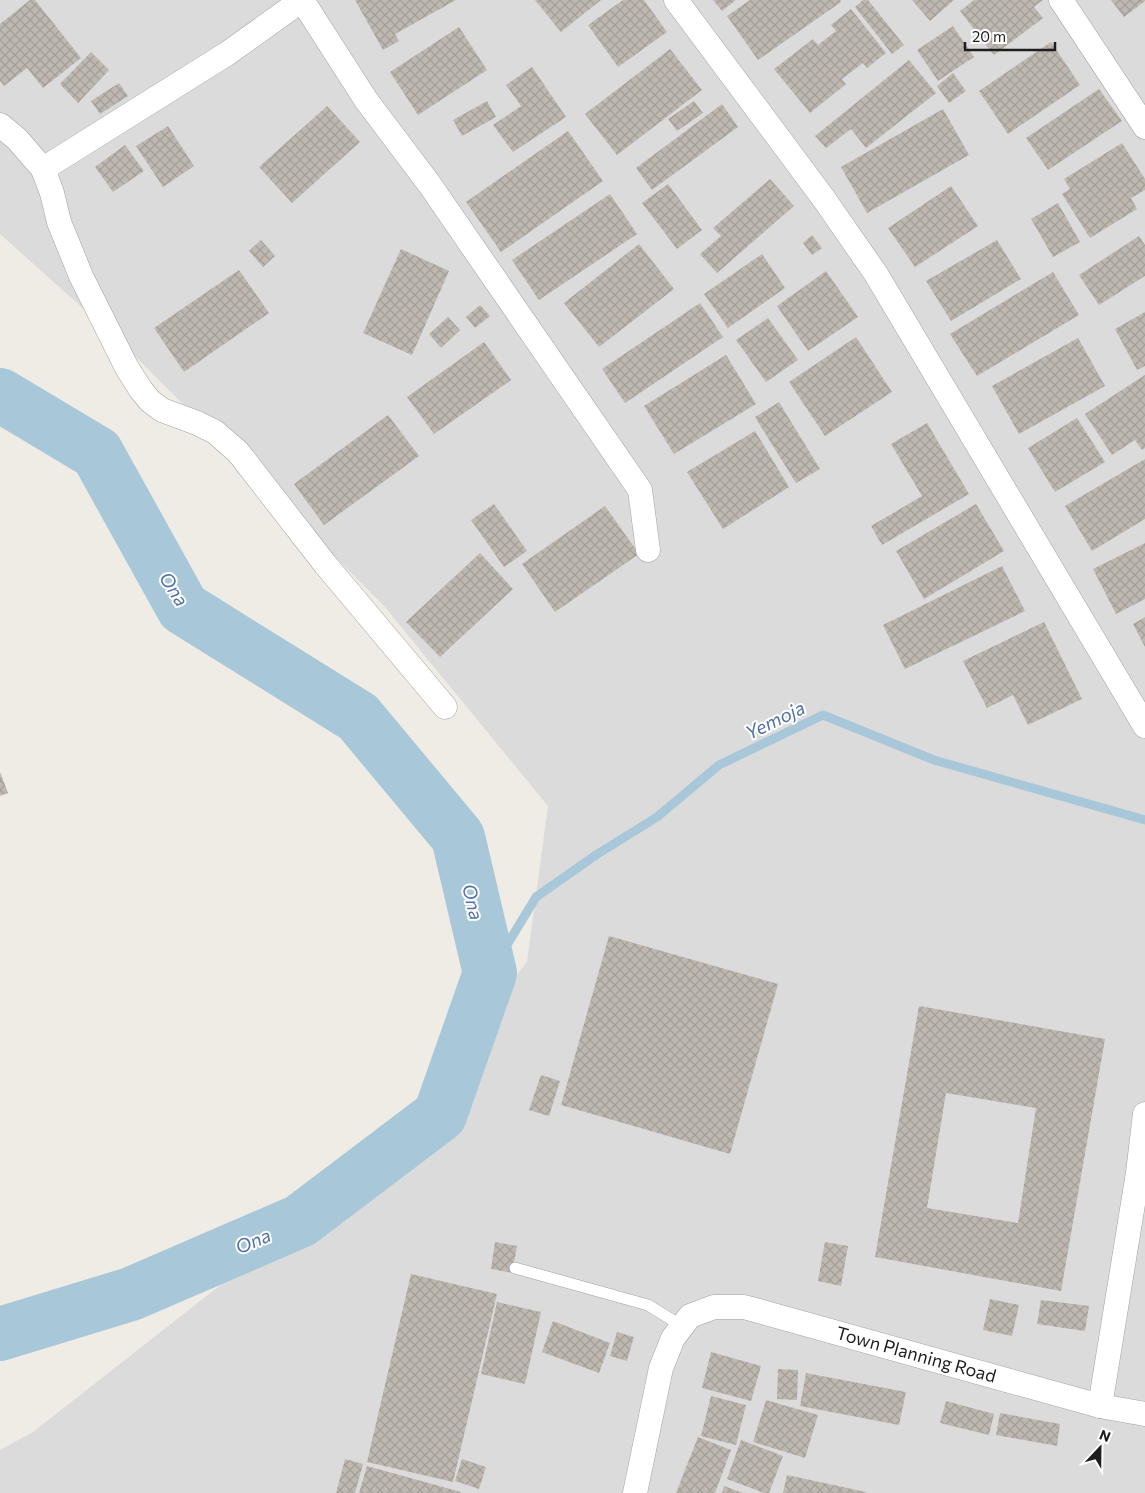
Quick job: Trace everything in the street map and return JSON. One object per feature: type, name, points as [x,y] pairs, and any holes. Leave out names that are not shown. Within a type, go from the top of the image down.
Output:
[{"type":"street","points":[[43,169],[228,54],[302,0],[366,100],[430,185],[640,490],[648,550]]},
{"type":"street","points":[[676,0],[824,199],[876,274],[1145,726]]},
{"type":"street","points":[[1061,0],[1145,127]]},
{"type":"street","points":[[0,125],[17,139],[43,169],[52,193],[59,222],[81,276],[127,368],[141,390],[150,401],[162,410],[197,423],[214,432],[238,452],[325,564],[445,707]]},
{"type":"street","points":[[1100,1406],[1138,1173],[1145,1114]]},
{"type":"street","name":"Town Planning Road","points":[[686,1321],[714,1307],[744,1306],[1100,1406],[1145,1414]]},
{"type":"street","points":[[635,1493],[661,1368],[673,1338],[686,1321]]},
{"type":"lane","points":[[516,1268],[648,1305],[686,1321]]},
{"type":"shaded area","points":[[0,0],[1145,0],[1145,1493],[0,1493],[0,1450],[33,1432],[352,1182],[527,962],[548,806],[384,606],[124,345],[0,234]]},
{"type":"building","points":[[30,0],[35,0],[81,58],[43,88],[27,68],[4,86],[0,81],[0,24]]},
{"type":"building","points":[[355,0],[456,0],[395,34],[399,41],[383,50]]},
{"type":"building","points":[[535,0],[601,0],[561,32]]},
{"type":"building","points":[[623,0],[644,0],[667,32],[618,67],[588,25]]},
{"type":"building","points":[[713,0],[736,0],[722,11]]},
{"type":"building","points":[[750,0],[840,0],[841,2],[758,60],[727,16]]},
{"type":"building","points":[[863,0],[868,0],[904,45],[892,54],[855,7]]},
{"type":"building","points":[[912,0],[954,0],[930,21]]},
{"type":"building","points":[[974,0],[1043,0],[1034,7],[1043,18],[994,55],[960,11]]},
{"type":"building","points":[[1111,0],[1145,0],[1145,1],[1124,17]]},
{"type":"building","points":[[851,9],[886,53],[867,68],[863,63],[842,79],[846,84],[810,113],[774,69],[813,39],[818,45],[836,31],[831,25]]},
{"type":"building","points":[[953,26],[974,57],[938,81],[917,50]]},
{"type":"building","points":[[459,27],[487,70],[418,115],[390,72]]},
{"type":"building","points":[[1051,42],[1080,85],[1008,134],[979,91]]},
{"type":"building","points":[[670,49],[702,90],[617,155],[585,114]]},
{"type":"building","points":[[91,52],[109,70],[78,103],[60,84]]},
{"type":"building","points":[[909,60],[936,93],[866,148],[851,129],[826,148],[815,136]]},
{"type":"building","points":[[532,67],[566,117],[513,152],[493,125],[521,106],[506,85]]},
{"type":"building","points":[[953,73],[966,91],[949,103],[937,86]]},
{"type":"building","points":[[119,83],[128,96],[100,114],[91,101]]},
{"type":"building","points":[[1099,89],[1122,121],[1048,170],[1026,138]]},
{"type":"building","points":[[487,101],[496,117],[462,136],[453,120]]},
{"type":"building","points":[[694,101],[703,113],[677,131],[668,119]]},
{"type":"building","points":[[722,104],[738,127],[652,190],[636,168]]},
{"type":"building","points":[[327,106],[360,142],[292,203],[259,167]]},
{"type":"building","points":[[943,109],[969,155],[867,213],[841,167]]},
{"type":"building","points":[[168,126],[194,166],[163,187],[136,146]]},
{"type":"building","points":[[568,131],[603,181],[501,252],[466,202]]},
{"type":"building","points":[[1122,143],[1145,179],[1145,190],[1131,198],[1137,209],[1090,238],[1062,194],[1070,189],[1064,179]]},
{"type":"building","points":[[125,145],[144,171],[113,192],[95,167]]},
{"type":"building","points":[[770,179],[794,206],[717,273],[700,254],[721,236],[713,228]]},
{"type":"building","points":[[668,184],[702,230],[677,249],[642,203]]},
{"type":"building","points":[[951,186],[978,226],[915,267],[888,228]]},
{"type":"building","points":[[610,194],[637,234],[539,300],[512,260]]},
{"type":"building","points":[[1058,203],[1080,242],[1053,257],[1031,219]]},
{"type":"building","points":[[812,235],[822,248],[812,255],[803,243]]},
{"type":"building","points":[[1139,236],[1145,245],[1145,276],[1099,305],[1079,275]]},
{"type":"building","points":[[261,240],[275,256],[263,267],[249,251]]},
{"type":"building","points":[[997,240],[1021,279],[951,321],[926,281]]},
{"type":"building","points":[[639,244],[674,289],[599,347],[564,303]]},
{"type":"building","points":[[401,249],[449,271],[412,355],[363,333]]},
{"type":"building","points":[[762,254],[785,288],[728,328],[704,294]]},
{"type":"building","points":[[239,270],[269,313],[184,372],[154,328]]},
{"type":"building","points":[[826,271],[858,317],[808,351],[777,306]]},
{"type":"building","points":[[1053,272],[1079,315],[977,376],[950,334]]},
{"type":"building","points":[[700,303],[723,337],[625,403],[602,369]]},
{"type":"building","points":[[480,305],[490,316],[475,328],[466,317]]},
{"type":"building","points":[[1145,312],[1145,366],[1137,370],[1115,329]]},
{"type":"building","points":[[448,317],[460,330],[441,348],[429,334]]},
{"type":"building","points":[[768,318],[798,360],[766,382],[736,340]]},
{"type":"building","points":[[856,337],[892,392],[825,436],[789,382]]},
{"type":"building","points":[[1078,338],[1105,386],[1019,434],[992,386]]},
{"type":"building","points":[[484,342],[511,380],[434,434],[407,397]]},
{"type":"building","points":[[726,355],[756,404],[674,454],[644,406]]},
{"type":"building","points":[[1145,375],[1145,448],[1142,450],[1135,440],[1112,455],[1085,414]]},
{"type":"building","points":[[779,402],[820,469],[796,483],[755,417]]},
{"type":"building","points":[[388,415],[419,456],[324,525],[294,484]]},
{"type":"building","points":[[1077,418],[1105,462],[1055,492],[1028,448]]},
{"type":"building","points":[[927,423],[969,494],[882,545],[871,526],[922,496],[891,444]]},
{"type":"building","points":[[755,431],[789,487],[723,529],[687,472]]},
{"type":"building","points":[[1145,459],[1145,519],[1092,551],[1065,506]]},
{"type":"building","points":[[494,504],[527,551],[504,567],[471,520]]},
{"type":"building","points":[[976,504],[1004,551],[924,599],[896,551]]},
{"type":"building","points":[[605,506],[639,554],[555,612],[522,564]]},
{"type":"building","points":[[1145,543],[1145,599],[1116,614],[1093,569]]},
{"type":"building","points":[[480,553],[513,589],[440,657],[406,622]]},
{"type":"building","points":[[1002,566],[1025,611],[905,669],[883,625]]},
{"type":"building","points":[[1145,617],[1145,647],[1133,624]]},
{"type":"building","points":[[1044,622],[1082,699],[1028,725],[1013,695],[987,708],[963,661]]},
{"type":"building","points":[[0,772],[8,793],[0,796]]},
{"type":"building","points":[[609,936],[778,984],[730,1154],[561,1105]]},
{"type":"building","points":[[919,1006],[1105,1039],[1061,1291],[875,1257]],"holes":[[[946,1093],[1036,1108],[1018,1223],[927,1208]]]},
{"type":"building","points":[[541,1075],[560,1081],[549,1116],[529,1110]]},
{"type":"building","points":[[495,1242],[517,1246],[512,1273],[491,1269]]},
{"type":"building","points":[[825,1242],[848,1246],[841,1286],[818,1281]]},
{"type":"building","points":[[411,1274],[497,1294],[453,1482],[367,1462]]},
{"type":"building","points":[[990,1299],[1019,1305],[1012,1336],[983,1330]]},
{"type":"building","points":[[1041,1300],[1089,1306],[1085,1331],[1037,1324]]},
{"type":"building","points":[[497,1302],[541,1312],[525,1384],[481,1374]]},
{"type":"building","points":[[553,1321],[610,1343],[599,1373],[542,1352]]},
{"type":"building","points":[[617,1332],[634,1337],[627,1361],[610,1356]]},
{"type":"building","points":[[711,1352],[761,1366],[751,1401],[702,1388]]},
{"type":"building","points":[[778,1369],[798,1370],[797,1400],[777,1399]]},
{"type":"building","points":[[806,1373],[906,1392],[899,1425],[800,1406]]},
{"type":"building","points":[[711,1396],[746,1405],[736,1445],[701,1436]]},
{"type":"building","points":[[766,1400],[818,1415],[805,1458],[753,1442]]},
{"type":"building","points":[[946,1401],[994,1414],[989,1435],[940,1423]]},
{"type":"building","points":[[1000,1413],[1060,1424],[1057,1446],[996,1435]]},
{"type":"building","points":[[698,1437],[731,1450],[715,1493],[676,1493]]},
{"type":"building","points":[[741,1440],[783,1456],[769,1493],[764,1493],[727,1479]]},
{"type":"building","points":[[345,1459],[363,1464],[355,1493],[336,1493]]},
{"type":"building","points":[[462,1459],[486,1467],[479,1489],[455,1481]]},
{"type":"building","points":[[367,1466],[461,1492],[461,1493],[359,1493]]},
{"type":"building","points":[[787,1475],[866,1492],[866,1493],[783,1493]]},
{"type":"building","points":[[724,1486],[743,1493],[722,1493]]},
{"type":"waterway","name":"Ona","points":[[0,395],[97,453],[183,608],[358,717],[458,837],[490,973],[440,1115],[300,1221],[131,1294],[0,1334]]},
{"type":"waterway","name":"Yemoja","points":[[490,973],[536,897],[596,855],[657,817],[719,765],[823,715],[934,760],[1145,820]]}]
